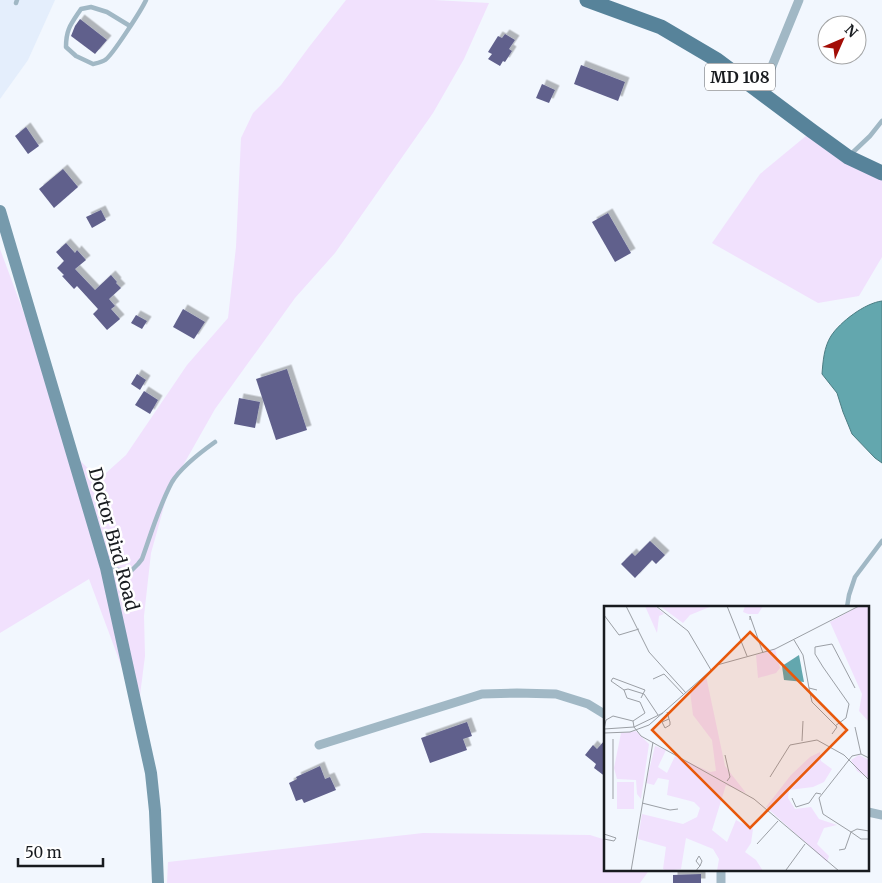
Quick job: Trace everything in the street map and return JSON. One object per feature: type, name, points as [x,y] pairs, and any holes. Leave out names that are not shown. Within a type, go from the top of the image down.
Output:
[{"type":"main road","name":"MD 108","points":[[587,0],[661,28],[717,60],[848,157],[882,173]]},
{"type":"main road","name":"Doctor Bird Road","points":[[0,211],[106,568],[151,773],[155,812],[158,883]]},
{"type":"street","points":[[761,94],[799,0]]},
{"type":"street","points":[[319,745],[482,694],[517,692],[556,694],[588,704],[604,714]]},
{"type":"street","points":[[721,870],[721,883]]},
{"type":"lane","points":[[130,26],[107,12],[91,7],[81,10],[69,26],[66,36],[66,47],[76,56],[93,64],[105,60],[130,26],[146,0]]},
{"type":"lane","points":[[848,157],[870,136],[882,121]]},
{"type":"lane","points":[[106,568],[131,571],[138,564],[142,559],[173,481],[190,462],[216,442]]},
{"type":"lane","points":[[847,606],[855,577],[882,541]]},
{"type":"shaded area","points":[[0,0],[55,0],[28,60],[0,99]]},
{"type":"shaded area","points":[[346,0],[434,0],[489,3],[464,59],[433,113],[335,253],[295,298],[215,409],[168,492],[151,553],[144,616],[145,656],[138,711],[89,579],[0,633],[0,249],[60,410],[71,452],[95,475],[106,473],[126,455],[187,365],[228,318],[236,247],[241,138],[253,113],[281,85]]},
{"type":"shaded area","points":[[812,131],[882,173],[882,257],[859,296],[818,303],[712,243],[760,174]]},
{"type":"shaded area","points":[[423,833],[590,835],[604,839],[604,870],[649,870],[640,883],[167,883],[168,862]]},
{"type":"water","points":[[882,301],[882,463],[852,434],[837,393],[822,374],[825,349],[835,331],[861,309]]},
{"type":"building","points":[[80,19],[107,40],[95,54],[71,36]]},
{"type":"building","points":[[505,34],[515,40],[509,49],[512,51],[500,66],[488,59],[492,54],[488,52],[498,36],[502,38]]},
{"type":"building","points":[[581,65],[625,82],[618,101],[574,84]]},
{"type":"building","points":[[542,84],[555,90],[549,103],[536,98]]},
{"type":"building","points":[[26,127],[39,146],[28,154],[15,136]]},
{"type":"building","points":[[63,169],[78,187],[54,208],[39,189]]},
{"type":"building","points":[[101,210],[106,220],[92,228],[86,217]]},
{"type":"building","points":[[608,213],[631,253],[615,262],[592,222]]},
{"type":"building","points":[[66,243],[75,253],[77,250],[86,260],[75,269],[95,290],[111,275],[121,288],[109,299],[115,306],[111,309],[120,319],[107,330],[93,314],[98,309],[77,286],[74,289],[57,268],[64,261],[56,252]]},
{"type":"building","points":[[183,309],[205,322],[194,339],[173,327]]},
{"type":"building","points":[[136,315],[147,321],[142,329],[131,323]]},
{"type":"building","points":[[287,369],[307,430],[276,440],[256,379]]},
{"type":"building","points":[[137,374],[146,380],[140,390],[131,384]]},
{"type":"building","points":[[144,391],[158,400],[150,414],[135,405]]},
{"type":"building","points":[[239,398],[260,402],[255,428],[234,424]]},
{"type":"building","points":[[650,541],[665,555],[656,564],[652,560],[635,578],[621,564],[632,553],[635,556]]},
{"type":"building","points":[[467,722],[472,736],[463,739],[467,750],[430,763],[421,738]]},
{"type":"building","points":[[604,741],[604,776],[594,768],[596,764],[585,755],[593,745],[597,749]]},
{"type":"building","points":[[320,766],[325,779],[330,777],[336,790],[304,803],[302,799],[296,801],[289,783],[297,779],[296,777]]},
{"type":"building","points":[[701,874],[701,883],[673,883],[673,875]]}]
